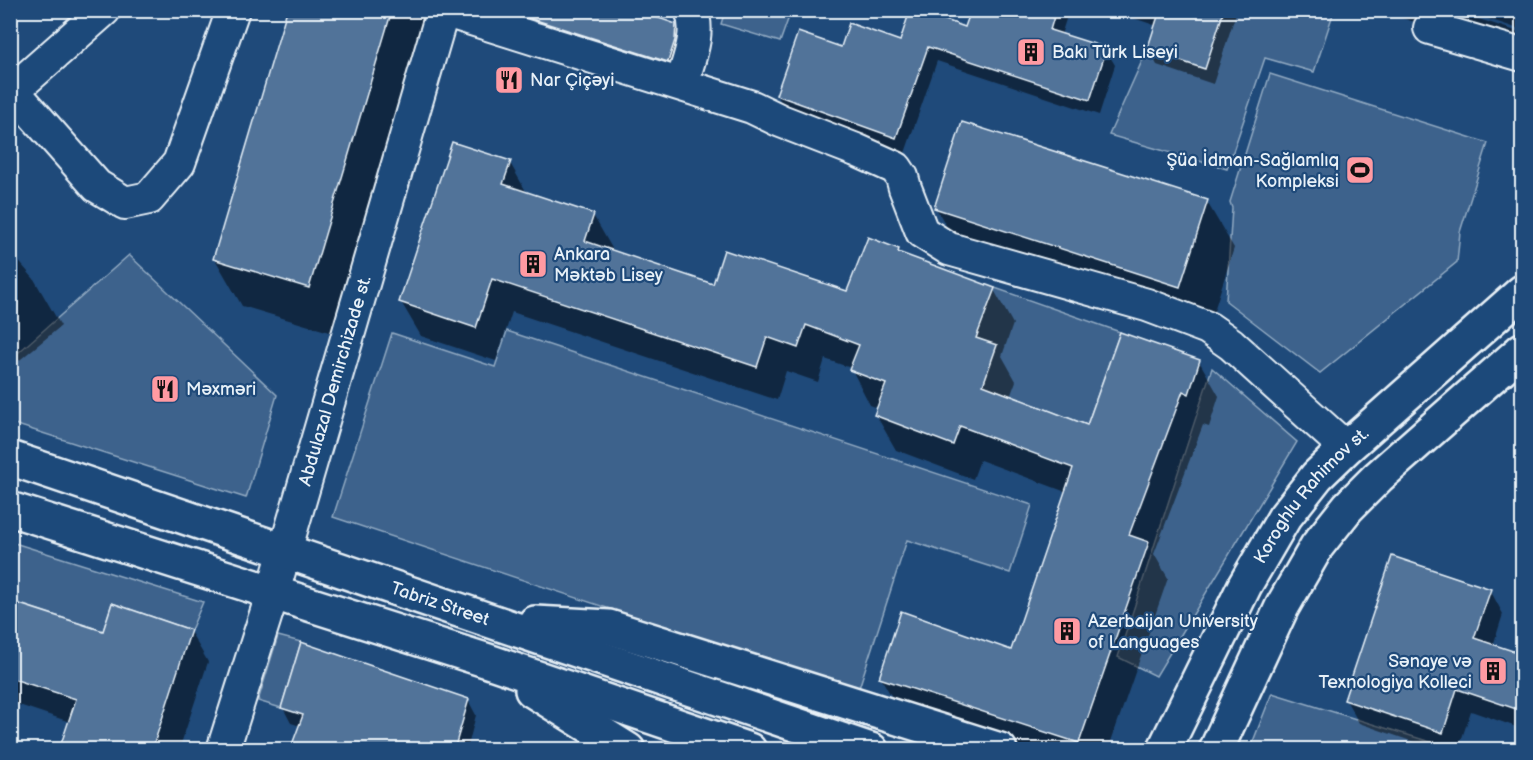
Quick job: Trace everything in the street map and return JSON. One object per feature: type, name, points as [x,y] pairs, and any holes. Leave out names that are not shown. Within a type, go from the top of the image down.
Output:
[{"type":"main road","name":"Koroghlu Rahimov st.","points":[[1163,747],[1245,585],[1284,518],[1317,476],[1522,292]]},
{"type":"main road","name":"Koroghlu Rahimov st.","points":[[1216,750],[1282,608],[1317,546],[1348,507],[1378,477],[1522,350]]},
{"type":"main road","name":"Tabriz Street","points":[[10,459],[496,621],[871,750]]},
{"type":"main road","points":[[10,509],[485,660],[750,750]]},
{"type":"main road","points":[[496,621],[609,627],[1000,750]]},
{"type":"main road","points":[[485,660],[628,750]]},
{"type":"street","points":[[104,10],[12,92],[97,186],[125,202],[149,198],[179,163],[233,10]]},
{"type":"street","points":[[443,10],[682,83],[752,107],[781,122],[856,150],[896,168],[902,177],[922,232],[949,249],[1147,305],[1208,328],[1231,344],[1346,448]]},
{"type":"street","name":"Abdulazal Demirchizade st.","points":[[223,750],[285,552],[443,10]]},
{"type":"street","points":[[682,83],[695,35],[694,17],[691,10]]},
{"type":"street","points":[[1430,28],[1522,55]]},
{"type":"shaded area","points":[[725,10],[791,11],[780,42],[721,24]]},
{"type":"shaded area","points":[[1224,11],[1334,11],[1314,72],[1265,58],[1227,169],[1109,135],[1147,50],[1204,69]]},
{"type":"shaded area","points":[[1270,74],[1488,143],[1460,232],[1457,262],[1320,373],[1226,301],[1232,208],[1230,202]]},
{"type":"shaded area","points":[[129,255],[277,395],[246,498],[11,423],[11,359]]},
{"type":"shaded area","points":[[995,288],[1120,332],[1087,425],[983,385],[997,346],[976,338]]},
{"type":"shaded area","points":[[507,331],[1032,505],[1010,573],[907,540],[858,691],[333,517],[392,333],[495,367]]},
{"type":"shaded area","points":[[1212,368],[1297,442],[1156,676],[1118,657]]},
{"type":"shaded area","points":[[11,542],[203,602],[191,630],[112,603],[103,631],[11,601]]},
{"type":"shaded area","points":[[278,636],[301,642],[281,708],[258,701]]},
{"type":"shaded area","points":[[1272,693],[1453,749],[1250,749]]},
{"type":"building","points":[[287,10],[392,10],[309,288],[213,259]]},
{"type":"building","points":[[521,10],[636,10],[676,24],[675,40],[668,62],[520,15]]},
{"type":"building","points":[[910,10],[918,10],[965,27],[971,10],[1006,10],[1028,18],[1031,10],[1056,10],[1050,30],[1107,48],[1090,100],[928,47],[896,138],[776,95],[798,32],[841,47],[849,23],[900,41]]},
{"type":"building","name":"Bakı Türk Liseyi","points":[[1160,10],[1224,10],[1205,69],[1147,50]]},
{"type":"building","points":[[962,122],[1208,200],[1180,287],[934,208]]},
{"type":"building","points":[[452,142],[511,161],[503,184],[594,214],[585,241],[713,284],[724,250],[847,291],[868,237],[899,249],[898,252],[995,288],[976,338],[997,345],[983,385],[1087,425],[1120,332],[1200,360],[1189,394],[1183,391],[1129,535],[1149,542],[1079,743],[879,678],[901,611],[1011,650],[1073,468],[960,426],[953,445],[874,415],[886,384],[849,370],[859,345],[806,325],[798,348],[767,337],[757,367],[492,279],[476,328],[399,302]]},
{"type":"building","points":[[1392,556],[1491,589],[1474,638],[1522,654],[1522,711],[1457,689],[1443,733],[1344,700]]},
{"type":"building","points":[[10,601],[103,631],[112,603],[191,630],[152,750],[59,750],[76,699],[10,678]]},
{"type":"building","points":[[301,642],[469,699],[454,750],[290,750],[303,715],[281,708]]},
{"type":"place","name":"Bakı Türk Liseyi","points":[[1031,52]]},
{"type":"place","name":"Nar Çiçəyi","points":[[509,80]]},
{"type":"place","name":"Şüa İdman-Sağlamlıq Kompleksi","points":[[1360,170]]},
{"type":"place","name":"Ankara Məktəb Lisey","points":[[533,264]]},
{"type":"place","name":"Məxməri","points":[[165,389]]},
{"type":"place","name":"Azerbaijan University of Languages","points":[[1067,631]]},
{"type":"place","name":"Sənaye və Texnologiya Kolleci","points":[[1493,671]]}]
